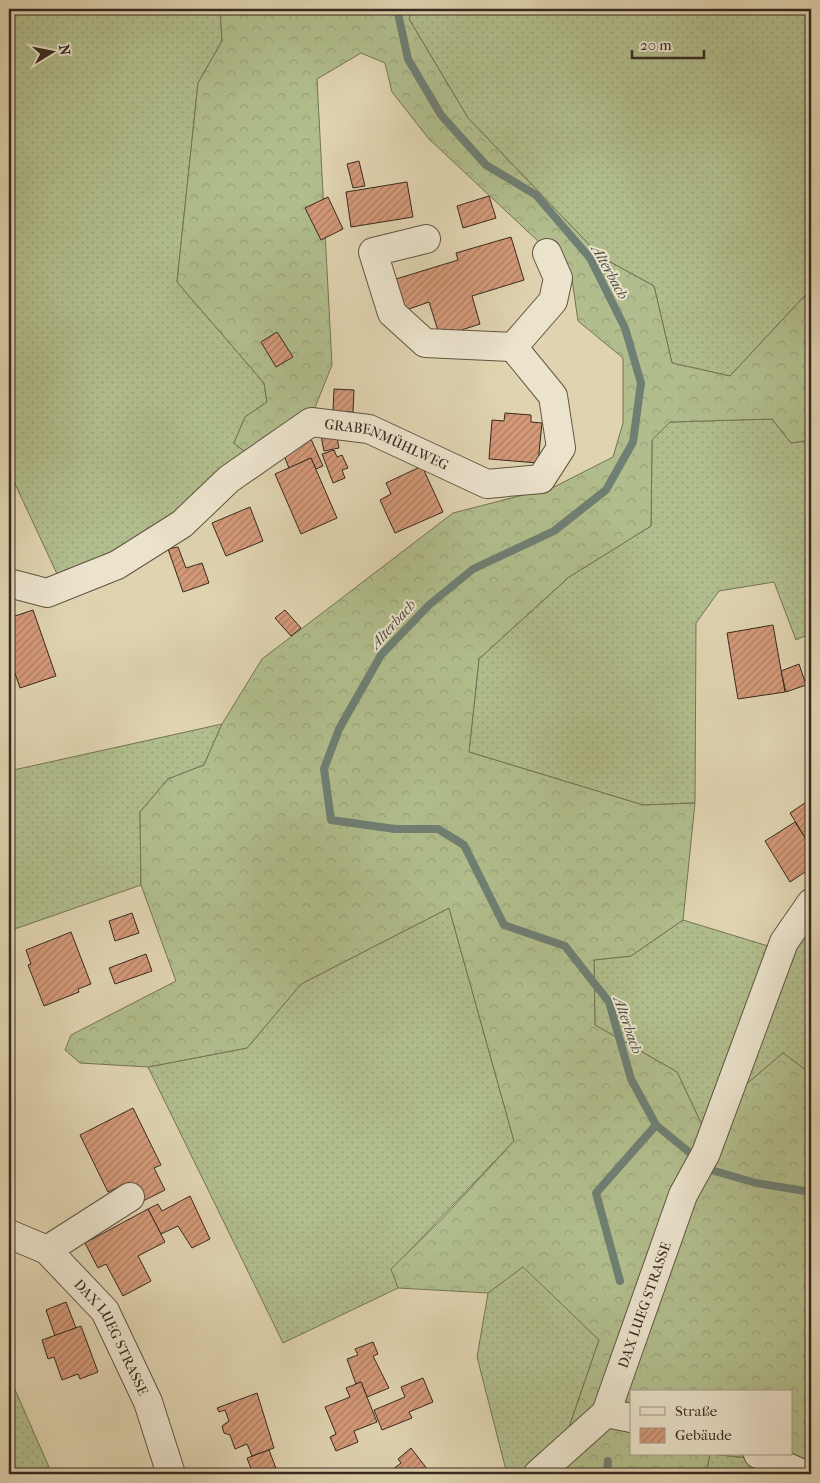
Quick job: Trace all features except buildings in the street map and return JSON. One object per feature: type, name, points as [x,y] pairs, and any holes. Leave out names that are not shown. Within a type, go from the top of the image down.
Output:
[{"type":"street","points":[[426,239],[373,252],[392,313],[425,342],[513,347],[553,300],[558,278],[547,253]]},
{"type":"street","name":"GRABENMÜHLWEG","points":[[9,583],[47,593],[117,565],[182,524],[229,479],[311,422],[369,429],[487,484],[542,479],[561,448],[553,396],[513,347]]},
{"type":"street","name":"DAX LUEG STRASSE","points":[[538,1474],[619,1415],[683,1195],[706,1152],[784,942],[811,903]]},
{"type":"street","points":[[47,1250],[130,1197]]},
{"type":"street","name":"DAX LUEG STRASSE","points":[[9,1233],[47,1250],[105,1311],[148,1402],[171,1474]]},
{"type":"street","points":[[762,1456],[803,1474]]},
{"type":"green space","points":[[9,9],[220,9],[222,41],[198,83],[177,282],[264,383],[267,402],[245,417],[234,443],[245,452],[154,537],[58,576],[9,471]]},
{"type":"green space","points":[[220,9],[412,9],[409,19],[468,118],[601,257],[654,286],[672,363],[730,376],[811,289],[811,440],[791,443],[772,419],[670,422],[652,440],[651,526],[569,577],[479,659],[469,752],[643,805],[695,803],[683,920],[631,956],[594,960],[595,1025],[677,1072],[701,1123],[783,1053],[811,1074],[811,1474],[769,1474],[760,1459],[730,1456],[792,1456],[792,1390],[630,1390],[630,1456],[710,1456],[706,1474],[553,1474],[599,1340],[523,1267],[488,1293],[398,1288],[391,1269],[442,1219],[514,1141],[449,908],[301,984],[247,1048],[148,1067],[80,1063],[65,1050],[71,1035],[176,981],[141,885],[140,812],[168,779],[204,765],[222,724],[262,659],[453,513],[554,487],[613,457],[623,423],[623,358],[578,321],[571,272],[429,139],[392,92],[385,63],[361,53],[317,79],[332,365],[314,410],[245,452],[234,443],[245,417],[267,402],[264,383],[177,282],[198,83],[222,41]]},
{"type":"green space","points":[[412,9],[811,9],[811,289],[730,376],[672,363],[654,286],[601,257],[468,118],[409,19]]},
{"type":"green space","points":[[772,419],[791,443],[811,440],[811,633],[796,640],[774,582],[719,591],[696,623],[695,803],[643,805],[469,752],[479,659],[569,577],[651,526],[652,440],[670,422]]},
{"type":"green space","points":[[222,724],[204,765],[168,779],[140,812],[141,885],[9,931],[9,771]]},
{"type":"green space","points":[[449,908],[514,1141],[392,1269],[398,1288],[283,1343],[148,1067],[247,1048],[301,984]]},
{"type":"green space","points":[[811,908],[811,1074],[783,1053],[701,1123],[677,1072],[595,1025],[594,960],[631,956],[683,920],[768,946]]},
{"type":"green space","points":[[523,1266],[599,1340],[553,1474],[507,1474],[477,1357],[488,1293]]},
{"type":"green space","points":[[9,1376],[52,1474],[9,1474]]},
{"type":"green space","points":[[710,1456],[730,1456],[760,1459],[769,1474],[706,1474]]},
{"type":"waterway","name":"Alterbach","points":[[397,9],[408,59],[441,115],[486,165],[536,195],[590,258],[625,328],[641,383],[633,442],[606,490],[554,531],[473,569],[429,605],[381,655],[339,729],[324,769],[331,820],[395,829],[438,829],[464,845],[504,925],[565,946],[609,1002],[631,1079],[656,1125],[596,1193],[620,1281]]},
{"type":"waterway","points":[[656,1125],[711,1170],[756,1183],[811,1192]]},
{"type":"waterway","name":"Alterbach","points":[[607,1474],[608,1461]]}]
